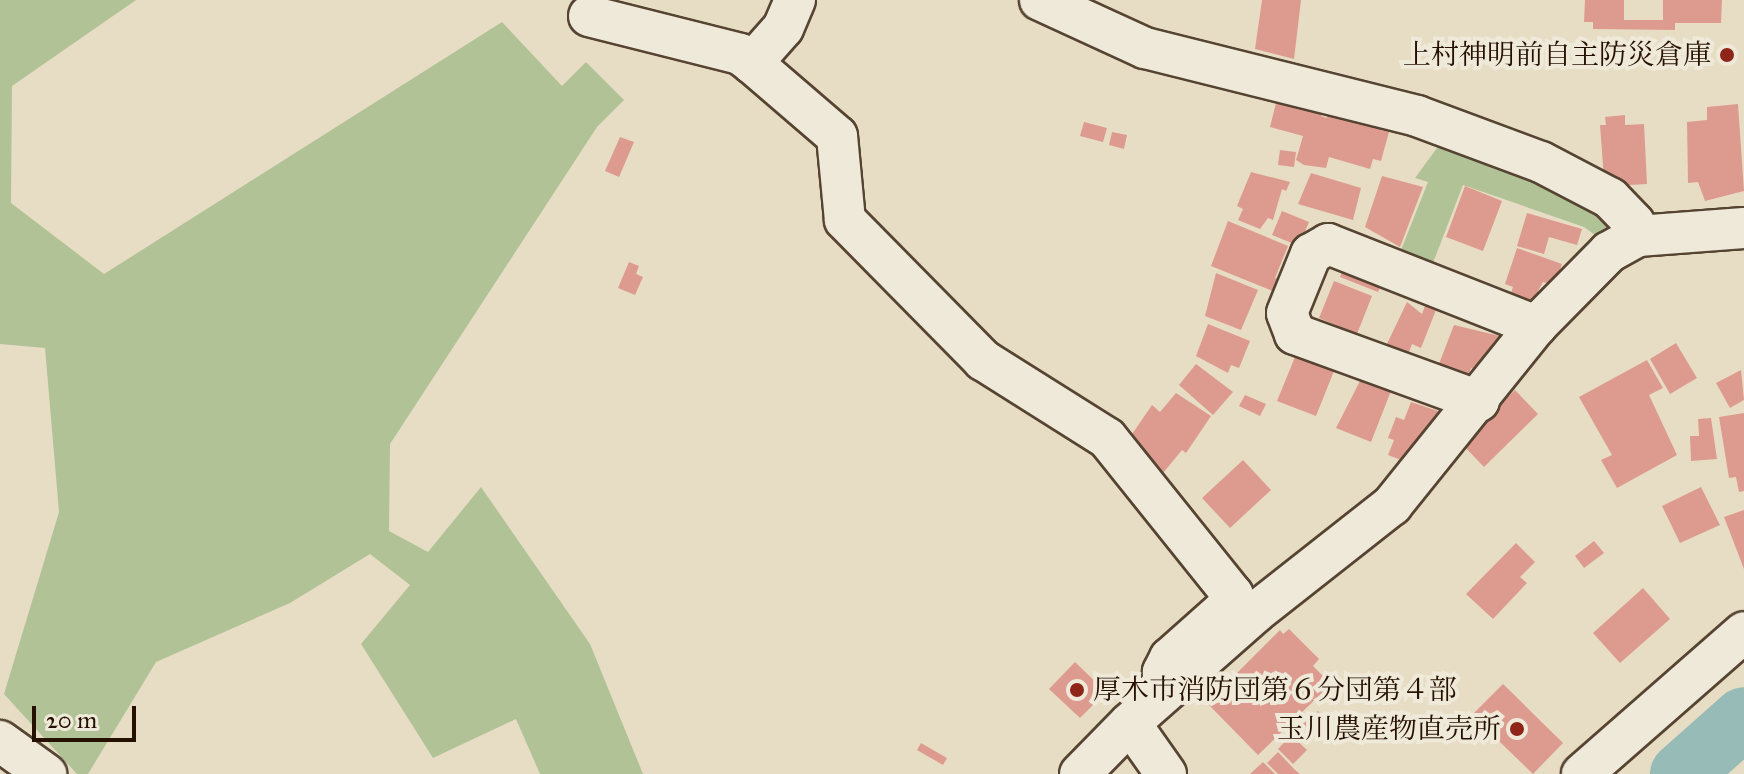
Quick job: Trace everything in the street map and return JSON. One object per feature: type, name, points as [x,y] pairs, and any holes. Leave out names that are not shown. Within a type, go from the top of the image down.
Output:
[{"type":"street","points":[[752,63],[783,28],[795,0]]},
{"type":"street","points":[[1040,0],[1145,48],[1417,116],[1541,162],[1610,198],[1634,223],[1638,236]]},
{"type":"street","points":[[589,16],[740,54],[752,63],[837,136],[845,220],[983,360],[1107,438],[1233,595],[1232,603],[1170,658],[1163,672],[1170,686]]},
{"type":"street","points":[[1080,774],[1170,686],[1392,505],[1479,401],[1536,326],[1609,252],[1638,236],[1744,228]]},
{"type":"street","points":[[1479,401],[1295,334],[1287,313],[1311,254],[1328,244],[1536,326]]},
{"type":"street","points":[[1582,774],[1744,632]]},
{"type":"street","points":[[1130,723],[1166,774]]},
{"type":"street","points":[[0,741],[46,774]]},
{"type":"green space","points":[[0,0],[136,0],[12,86],[11,203],[104,274],[502,22],[562,86],[586,62],[624,100],[597,127],[390,444],[389,531],[428,552],[481,487],[590,644],[643,774],[540,774],[516,719],[433,758],[361,644],[410,585],[370,554],[290,603],[156,662],[88,774],[77,774],[4,694],[59,512],[45,348],[0,344]]},
{"type":"green space","points":[[1445,137],[1620,222],[1602,240],[1584,227],[1463,185],[1431,268],[1399,255],[1428,182],[1415,178]]},
{"type":"building","points":[[1262,0],[1301,0],[1294,59],[1255,49]]},
{"type":"building","points":[[1585,0],[1624,0],[1624,20],[1663,20],[1663,0],[1722,0],[1721,23],[1675,23],[1675,30],[1593,29],[1593,22],[1584,22]]},
{"type":"building","name":"上村神明前自主防災倉庫","points":[[1722,49],[1733,49],[1733,62],[1722,62]]},
{"type":"building","points":[[1278,95],[1326,102],[1321,116],[1327,118],[1331,104],[1384,118],[1381,130],[1389,132],[1381,161],[1373,159],[1370,169],[1329,157],[1326,168],[1304,165],[1296,160],[1303,136],[1270,127]]},
{"type":"building","points":[[1738,104],[1744,191],[1705,201],[1698,182],[1688,183],[1687,122],[1707,120],[1707,107]]},
{"type":"building","points":[[1625,115],[1625,125],[1644,124],[1647,184],[1612,186],[1604,179],[1600,125],[1606,125],[1605,117]]},
{"type":"building","points":[[1084,122],[1107,128],[1103,142],[1080,136]]},
{"type":"building","points":[[1112,132],[1127,135],[1124,149],[1109,145]]},
{"type":"building","points":[[620,137],[634,142],[619,177],[605,171]]},
{"type":"building","points":[[1280,150],[1296,152],[1294,167],[1278,165]]},
{"type":"building","points":[[1251,172],[1290,182],[1286,191],[1282,189],[1273,220],[1268,218],[1260,229],[1238,220],[1243,209],[1237,206]]},
{"type":"building","points":[[1311,173],[1361,188],[1353,220],[1298,204]]},
{"type":"building","points":[[1382,176],[1423,187],[1400,247],[1365,227]]},
{"type":"building","points":[[1465,186],[1502,201],[1483,251],[1446,237]]},
{"type":"building","points":[[1282,211],[1309,222],[1299,246],[1272,235]]},
{"type":"building","points":[[1527,213],[1582,229],[1577,245],[1549,237],[1544,254],[1517,246]]},
{"type":"building","points":[[1228,221],[1288,246],[1275,278],[1285,282],[1280,294],[1211,266]]},
{"type":"building","points":[[1517,248],[1562,264],[1554,285],[1543,282],[1530,306],[1509,299],[1513,287],[1505,284]]},
{"type":"building","points":[[629,262],[639,266],[636,274],[643,277],[635,295],[618,288]]},
{"type":"building","points":[[1345,265],[1383,281],[1378,292],[1340,277]]},
{"type":"building","points":[[1216,273],[1258,290],[1241,330],[1205,316]]},
{"type":"building","points":[[1334,281],[1372,296],[1357,334],[1319,318]]},
{"type":"building","points":[[1407,302],[1422,314],[1425,306],[1436,310],[1421,348],[1412,344],[1407,357],[1385,348]]},
{"type":"building","points":[[1208,324],[1250,341],[1239,368],[1231,365],[1228,373],[1196,356]]},
{"type":"building","points":[[1454,325],[1500,336],[1493,353],[1489,352],[1476,370],[1471,368],[1467,380],[1437,369]]},
{"type":"building","points":[[1676,343],[1697,378],[1670,394],[1650,359]]},
{"type":"building","points":[[1295,357],[1336,366],[1316,416],[1277,401]]},
{"type":"building","points":[[1647,360],[1663,388],[1649,395],[1677,455],[1617,488],[1601,460],[1612,455],[1579,397]]},
{"type":"building","points":[[1196,364],[1233,392],[1213,415],[1179,385]]},
{"type":"building","points":[[1741,370],[1744,400],[1730,408],[1716,383]]},
{"type":"building","points":[[1363,375],[1391,391],[1371,442],[1336,428]]},
{"type":"building","points":[[1515,390],[1538,414],[1484,467],[1461,443]]},
{"type":"building","points":[[1176,393],[1211,416],[1186,453],[1182,450],[1163,473],[1128,440],[1152,405],[1160,412]]},
{"type":"building","points":[[1245,395],[1266,404],[1260,416],[1239,406]]},
{"type":"building","points":[[1411,402],[1438,411],[1425,448],[1409,463],[1388,455],[1394,440],[1388,438],[1396,417],[1404,420]]},
{"type":"building","points":[[1744,413],[1744,491],[1739,492],[1736,477],[1729,478],[1719,417]]},
{"type":"building","points":[[1711,418],[1717,459],[1691,461],[1690,436],[1699,436],[1698,419]]},
{"type":"building","points":[[1243,460],[1271,490],[1230,528],[1202,498]]},
{"type":"building","points":[[1701,487],[1720,525],[1680,543],[1662,506]]},
{"type":"building","points":[[1744,510],[1744,569],[1724,517]]},
{"type":"building","points":[[1594,541],[1604,553],[1584,568],[1575,556]]},
{"type":"building","points":[[1516,543],[1535,562],[1520,577],[1527,583],[1493,619],[1466,594]]},
{"type":"building","points":[[1643,588],[1670,619],[1620,663],[1593,633]]},
{"type":"building","points":[[1289,629],[1319,659],[1313,666],[1331,684],[1258,755],[1207,703],[1280,630],[1283,634]]},
{"type":"building","name":"厚木市消防団第６分団第４部","points":[[1075,662],[1106,692],[1080,718],[1049,689]]},
{"type":"building","name":"玉川農産物直売所","points":[[1503,684],[1563,743],[1533,774],[1472,715]]},
{"type":"building","points":[[1318,711],[1333,728],[1318,741],[1303,724]]},
{"type":"building","points":[[1291,735],[1307,750],[1293,764],[1278,749]]},
{"type":"building","points":[[921,743],[947,758],[943,765],[917,750]]},
{"type":"building","points":[[1278,752],[1300,774],[1278,774],[1267,763]]},
{"type":"building","points":[[1263,762],[1275,774],[1250,774]]},
{"type":"waterway","points":[[1681,774],[1744,718]]},
{"type":"place","name":"上村神明前自主防災倉庫","points":[[1727,55]]},
{"type":"place","name":"厚木市消防団第６分団第４部","points":[[1077,690]]},
{"type":"place","name":"玉川農産物直売所","points":[[1517,729]]}]
